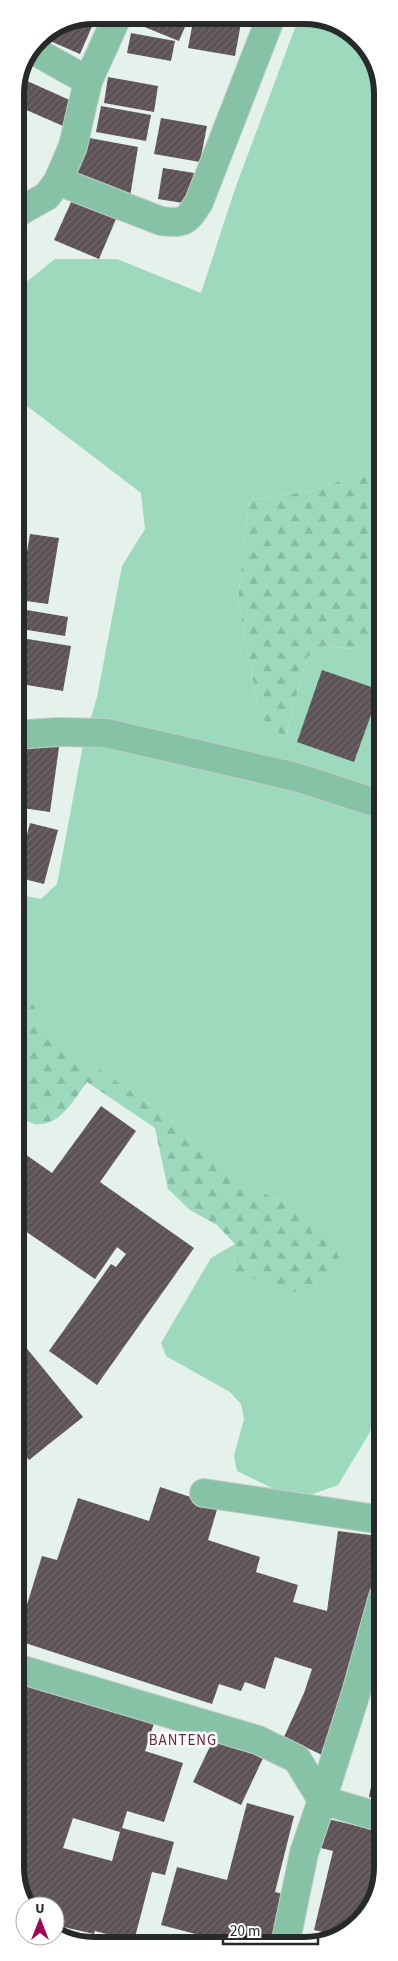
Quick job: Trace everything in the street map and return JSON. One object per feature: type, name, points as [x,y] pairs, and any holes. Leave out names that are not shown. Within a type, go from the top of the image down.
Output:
[{"type":"street","points":[[24,209],[47,196],[58,181],[73,146],[88,81],[114,24]]},
{"type":"street","points":[[58,181],[161,221],[178,223],[188,219],[199,202],[268,24]]},
{"type":"street","points":[[37,52],[88,81]]},
{"type":"street","points":[[24,734],[58,732],[106,733],[296,777],[374,803]]},
{"type":"street","points":[[204,1493],[374,1519]]},
{"type":"street","points":[[286,1937],[304,1853],[356,1692],[374,1629]]},
{"type":"street","points":[[24,1670],[258,1740],[297,1758],[322,1800],[374,1815]]},
{"type":"green space","points":[[296,24],[327,27],[347,38],[360,51],[367,63],[374,85],[374,471],[359,474],[316,490],[249,500],[238,599],[260,717],[285,738],[307,657],[327,646],[354,649],[374,637],[374,1416],[370,1432],[338,1485],[310,1495],[278,1491],[237,1471],[234,1456],[244,1419],[241,1404],[230,1392],[166,1356],[161,1343],[211,1258],[235,1244],[234,1272],[334,1245],[290,1204],[265,1194],[239,1178],[192,1141],[171,1119],[52,1036],[30,999],[24,998],[24,896],[41,899],[57,884],[83,745],[97,697],[122,566],[145,529],[141,493],[24,402],[24,284],[55,259],[117,259],[201,293],[235,189]]},
{"type":"green space","points":[[374,471],[374,637],[354,649],[327,646],[307,657],[285,738],[260,717],[238,599],[249,500],[316,490],[359,474]]},
{"type":"green space","points":[[24,998],[30,999],[52,1036],[171,1119],[192,1141],[239,1177],[265,1194],[290,1204],[334,1245],[344,1272],[320,1287],[292,1292],[234,1272],[235,1244],[217,1225],[190,1210],[168,1189],[155,1128],[87,1082],[59,1117],[44,1124],[29,1122],[24,1119]]},
{"type":"building","points":[[93,24],[80,54],[50,41],[59,33],[71,27]]},
{"type":"building","points":[[137,24],[186,24],[179,41]]},
{"type":"building","points":[[192,24],[241,24],[235,56],[188,48]]},
{"type":"building","points":[[131,33],[175,41],[171,61],[127,53]]},
{"type":"building","points":[[108,77],[158,86],[154,112],[104,103]]},
{"type":"building","points":[[25,80],[74,102],[63,126],[24,109]]},
{"type":"building","points":[[101,106],[151,115],[146,141],[96,132]]},
{"type":"building","points":[[161,118],[207,126],[200,162],[154,154]]},
{"type":"building","points":[[84,137],[138,147],[130,197],[75,187]]},
{"type":"building","points":[[163,168],[194,173],[189,204],[158,199]]},
{"type":"building","points":[[72,200],[116,219],[99,259],[54,240]]},
{"type":"building","points":[[30,534],[59,538],[48,604],[24,601],[24,570]]},
{"type":"building","points":[[24,610],[68,617],[65,636],[24,629]]},
{"type":"building","points":[[24,638],[71,646],[63,691],[24,684]]},
{"type":"building","points":[[322,670],[374,688],[374,707],[354,762],[297,742]]},
{"type":"building","points":[[25,735],[60,740],[50,812],[24,808]]},
{"type":"building","points":[[30,823],[58,830],[44,884],[24,879],[24,846]]},
{"type":"building","points":[[101,1106],[136,1131],[100,1182],[194,1248],[97,1385],[49,1351],[111,1264],[116,1267],[126,1254],[117,1247],[95,1279],[24,1230],[24,1153],[52,1173]]},
{"type":"building","points":[[24,1345],[83,1417],[29,1460],[24,1454]]},
{"type":"building","points":[[160,1487],[218,1506],[208,1540],[260,1557],[256,1572],[298,1585],[293,1602],[327,1611],[338,1531],[374,1536],[374,1573],[369,1620],[322,1755],[284,1737],[304,1693],[312,1669],[275,1657],[265,1689],[245,1682],[241,1691],[219,1684],[212,1704],[24,1643],[24,1614],[42,1556],[57,1560],[78,1498],[149,1521]]},
{"type":"building","points":[[26,1681],[155,1720],[145,1751],[183,1763],[164,1822],[127,1811],[122,1828],[174,1842],[165,1875],[152,1872],[135,1937],[118,1937],[95,1931],[94,1934],[65,1927],[65,1896],[30,1896],[26,1885],[24,1876],[24,1688]],"holes":[[[73,1818],[120,1832],[112,1861],[63,1848]]]},
{"type":"building","points":[[216,1734],[264,1756],[241,1805],[193,1782]]},
{"type":"building","points":[[374,1771],[374,1798],[369,1797]]},
{"type":"building","points":[[247,1803],[294,1816],[275,1892],[292,1896],[281,1937],[207,1937],[161,1925],[177,1867],[227,1880]]},
{"type":"building","points":[[328,1819],[374,1830],[373,1881],[369,1894],[357,1913],[347,1923],[327,1933],[314,1930],[333,1851],[321,1848]]},
{"type":"district","name":"BANTENG","points":[[183,1740]]}]
